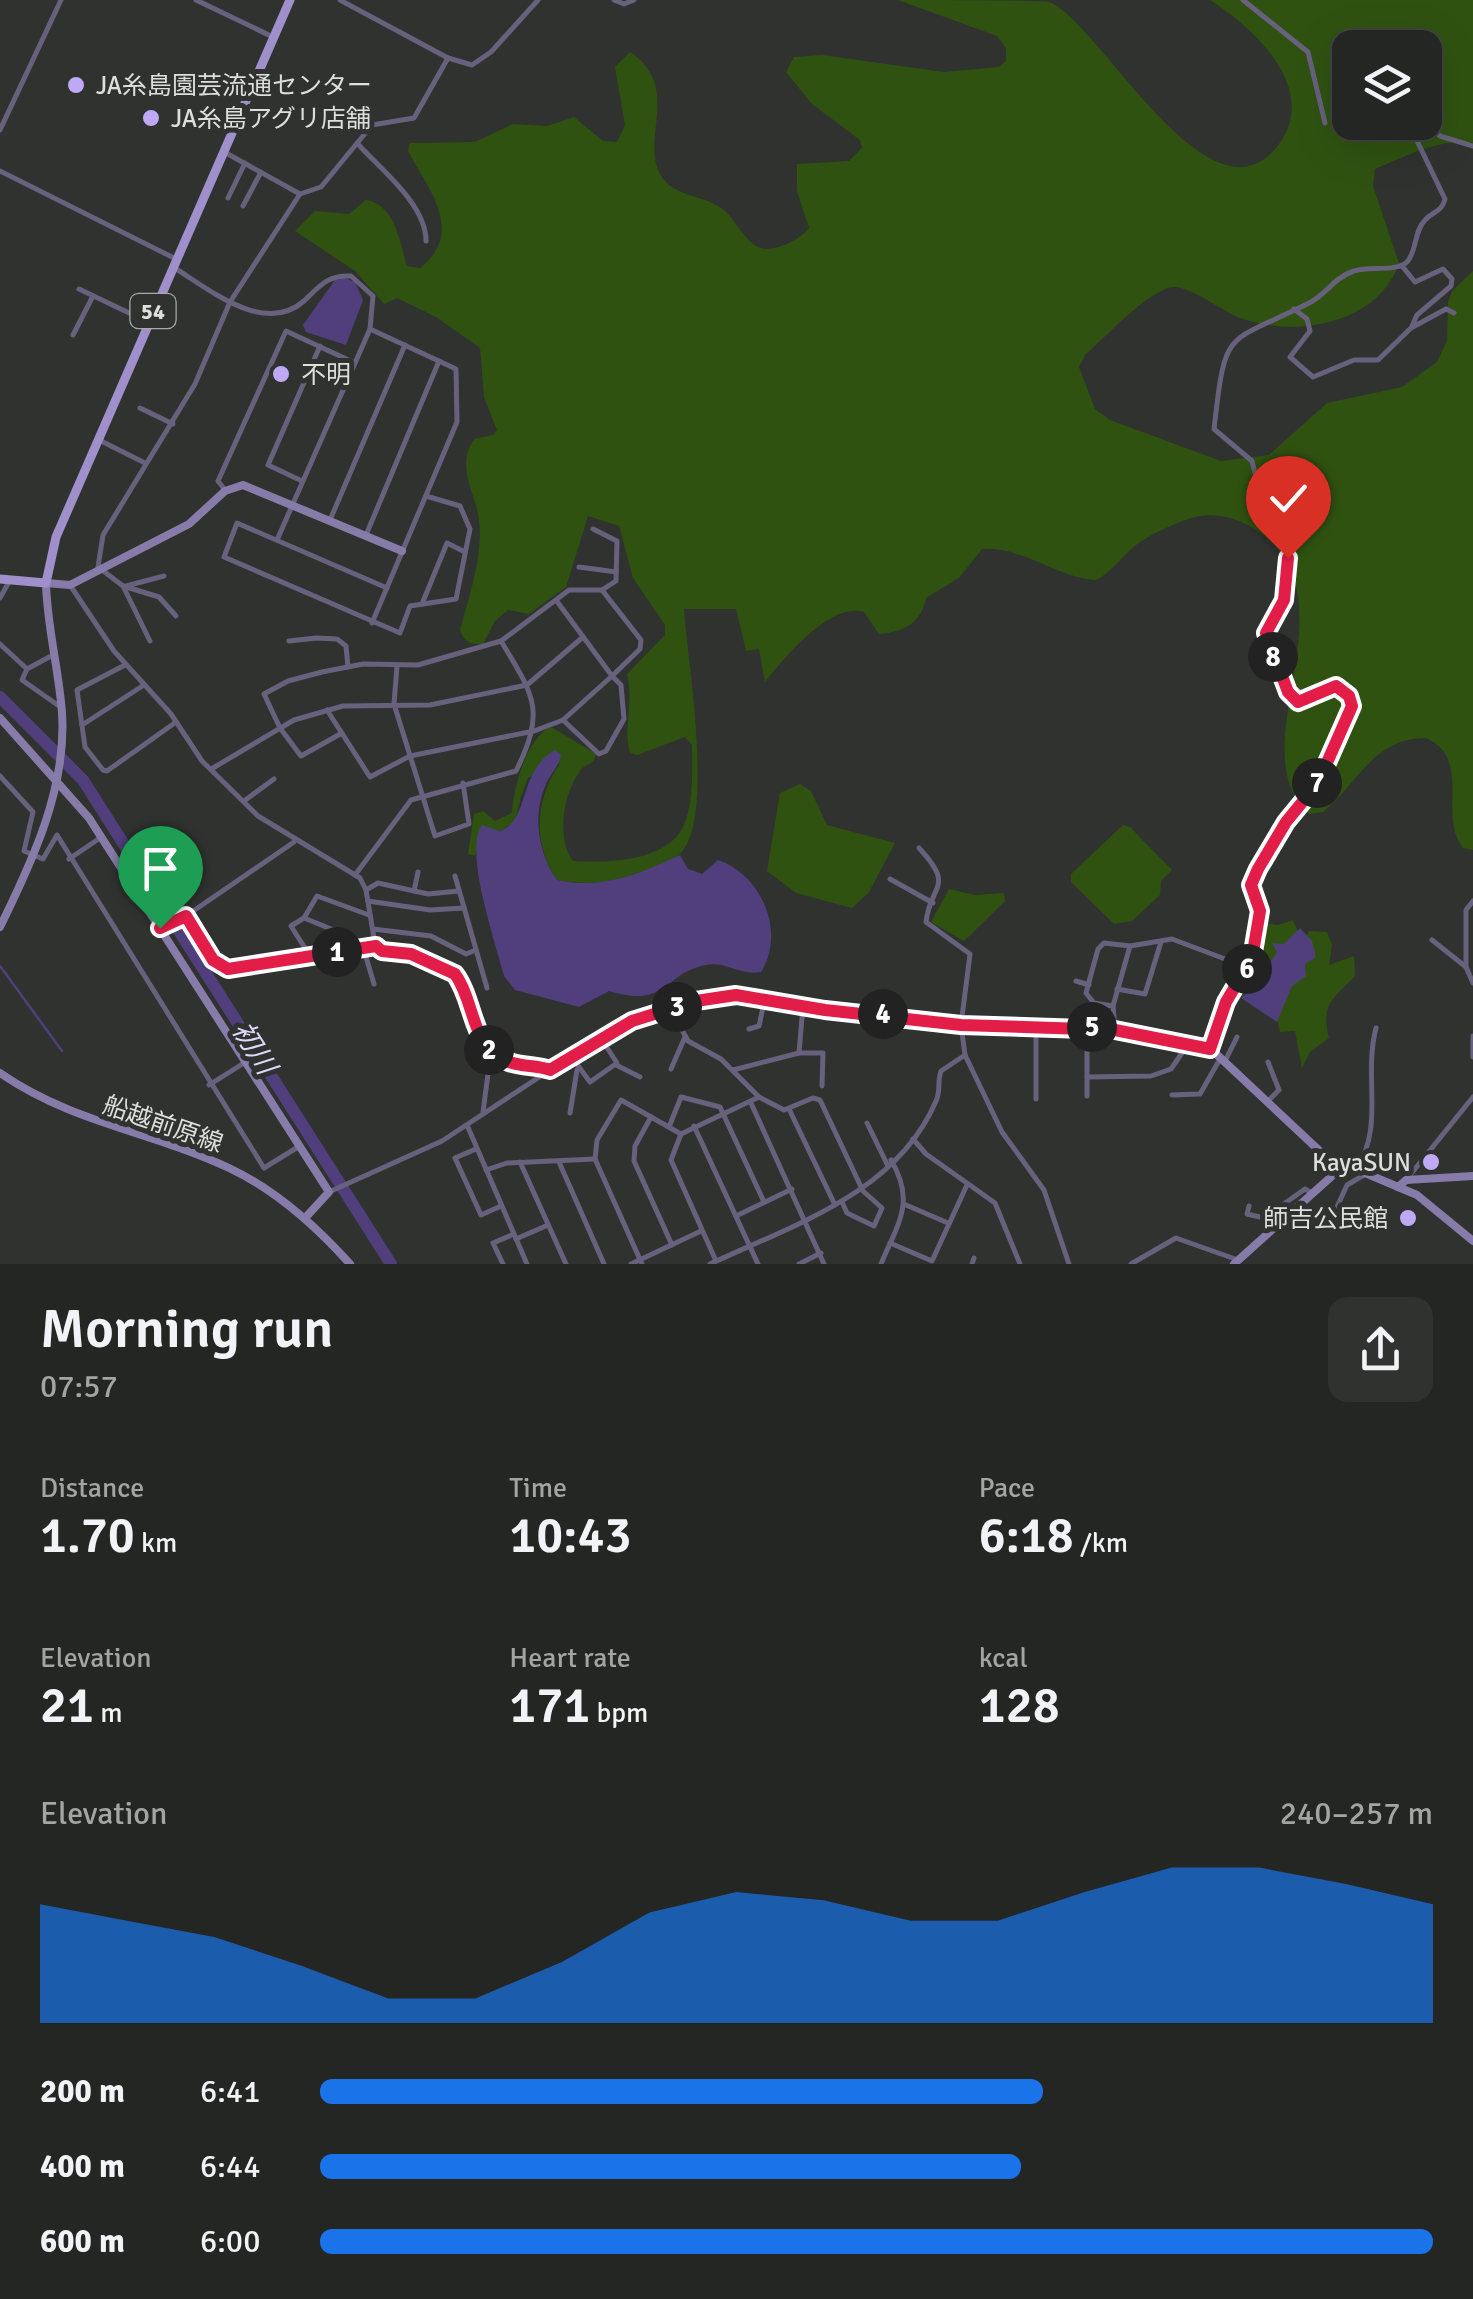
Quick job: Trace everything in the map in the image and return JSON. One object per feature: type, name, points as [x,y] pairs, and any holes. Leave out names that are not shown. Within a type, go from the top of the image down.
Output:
[{"type":"main road","name":"54","points":[[46,583],[56,537],[290,0]]},
{"type":"main road","points":[[5,579],[46,583]]},
{"type":"street","points":[[0,130],[61,0]]},
{"type":"street","points":[[196,0],[273,37]]},
{"type":"street","points":[[340,0],[464,64],[480,62],[538,0]]},
{"type":"street","points":[[614,0],[634,0]]},
{"type":"street","points":[[1243,0],[1308,52],[1325,124]]},
{"type":"street","points":[[98,567],[103,534],[173,424],[203,368],[230,302],[300,194],[321,187],[372,125],[414,118],[448,58]]},
{"type":"street","points":[[1442,137],[1473,146]]},
{"type":"street","points":[[1210,1049],[1226,1002],[1252,958],[1260,911],[1251,885],[1286,822],[1318,783],[1352,706],[1349,696],[1336,686],[1304,703],[1288,692],[1266,633],[1286,589],[1288,558],[1283,538],[1263,504],[1252,461],[1214,429],[1227,350],[1249,328],[1294,309],[1351,272],[1402,266],[1411,256],[1424,221],[1442,208],[1445,199],[1417,140]]},
{"type":"street","points":[[357,143],[412,205],[424,226],[426,241]]},
{"type":"street","points":[[226,152],[300,194]]},
{"type":"street","points":[[228,198],[245,163]]},
{"type":"street","points":[[0,170],[175,263],[230,302],[259,313],[281,314],[300,304],[322,282],[351,276],[373,296],[370,329],[277,540]]},
{"type":"street","points":[[243,206],[262,172]]},
{"type":"street","points":[[1402,266],[1415,282],[1443,269],[1452,274],[1451,286],[1416,316],[1411,328]]},
{"type":"street","points":[[79,290],[148,322]]},
{"type":"street","points":[[73,335],[92,296]]},
{"type":"street","points":[[1294,309],[1307,319],[1310,332],[1290,358],[1313,377],[1354,360],[1378,360],[1411,328],[1446,310],[1454,313]]},
{"type":"street","points":[[370,329],[456,369],[457,422],[372,623]]},
{"type":"street","points":[[226,492],[218,480],[286,330],[355,363]]},
{"type":"street","points":[[330,520],[405,345]]},
{"type":"street","points":[[302,481],[268,465],[320,346]]},
{"type":"street","points":[[366,535],[439,361]]},
{"type":"street","points":[[140,408],[173,424]]},
{"type":"street","points":[[99,440],[145,463]]},
{"type":"street","points":[[0,926],[33,858],[56,777],[62,710],[46,583],[70,585],[98,567],[189,524],[226,492],[243,485],[402,551]]},
{"type":"street","points":[[387,588],[237,523],[224,557],[400,633],[410,606],[456,599],[470,529],[460,506],[426,496]]},
{"type":"street","points":[[342,733],[301,756],[280,728],[264,694],[288,681],[348,667],[425,664],[501,641],[573,588],[602,590],[616,581],[617,540],[593,529]]},
{"type":"street","points":[[422,604],[447,543],[465,552]]},
{"type":"street","points":[[98,567],[123,586],[159,597],[176,616]]},
{"type":"street","points":[[579,567],[616,572]]},
{"type":"street","points":[[123,586],[164,576]]},
{"type":"street","points":[[0,598],[5,579]]},
{"type":"street","points":[[70,585],[125,665],[176,722],[202,761],[294,842],[355,874],[366,890],[376,946],[382,951],[411,954],[455,974],[480,1038],[491,1051],[511,1063],[550,1070]]},
{"type":"street","points":[[123,586],[150,641]]},
{"type":"street","points":[[327,710],[370,776],[410,756],[534,731],[563,720],[642,645],[602,590]]},
{"type":"street","points":[[556,600],[621,684],[624,709],[620,728],[606,751],[598,754],[563,720]]},
{"type":"street","points":[[213,768],[280,728],[327,710],[354,704],[430,705],[527,685],[583,637]]},
{"type":"street","points":[[289,642],[336,639],[346,646],[348,667]]},
{"type":"street","points":[[355,874],[408,803],[422,793],[513,772],[534,731],[527,685],[501,641]]},
{"type":"street","points":[[0,644],[27,669]]},
{"type":"street","points":[[53,655],[27,669],[22,680],[62,710]]},
{"type":"street","points":[[125,665],[78,690],[85,747],[107,772],[176,722]]},
{"type":"street","points":[[397,666],[394,704],[436,836],[466,828],[471,819],[463,784]]},
{"type":"street","points":[[82,725],[144,685]]},
{"type":"street","points":[[0,718],[56,777],[102,837],[164,928],[244,1063],[329,1192]]},
{"type":"street","points":[[0,776],[33,812],[24,851],[43,859],[57,836],[264,1168],[298,1147]]},
{"type":"street","points":[[244,801],[274,779]]},
{"type":"street","points":[[70,859],[102,837]]},
{"type":"street","points":[[164,928],[294,842]]},
{"type":"street","points":[[919,848],[937,872],[940,887],[927,914],[930,929],[970,954],[961,1025],[965,1056],[1002,1132],[1044,1190],[1069,1264]]},
{"type":"street","points":[[146,850],[185,917],[223,968],[376,946]]},
{"type":"street","points":[[414,891],[418,872]]},
{"type":"street","points":[[455,876],[487,988]]},
{"type":"street","points":[[890,879],[933,902]]},
{"type":"street","points":[[366,890],[378,883],[414,891],[460,891]]},
{"type":"street","points":[[310,956],[291,926],[304,918],[316,896],[370,916]]},
{"type":"street","points":[[368,901],[430,910],[464,908]]},
{"type":"street","points":[[1473,901],[1466,910],[1466,967],[1473,983]]},
{"type":"street","points":[[304,918],[346,935],[349,950]]},
{"type":"street","points":[[373,929],[430,936],[466,954],[476,950]]},
{"type":"street","points":[[1113,1006],[1094,1003],[1086,993],[1098,949],[1104,944],[1130,946],[1172,938],[1212,956],[1252,958]]},
{"type":"street","points":[[1432,940],[1466,967]]},
{"type":"street","points":[[1118,989],[1145,994],[1161,942]]},
{"type":"street","points":[[1115,1030],[1113,1006],[1130,946]]},
{"type":"street","points":[[363,948],[374,984]]},
{"type":"street","points":[[1076,981],[1089,984]]},
{"type":"street","points":[[305,1218],[329,1192],[426,1150],[600,1038],[632,1021],[716,996],[765,998],[961,1025],[1115,1030],[1210,1049],[1224,1058],[1315,1148],[1342,1167],[1398,1187],[1431,1205],[1473,1241]]},
{"type":"street","points":[[750,1029],[759,1026],[765,998]]},
{"type":"street","points":[[799,1053],[803,1006]]},
{"type":"street","points":[[671,1009],[685,1037],[733,1070],[759,1097],[788,1109],[838,1204],[847,1214],[874,1226],[882,1208],[863,1190],[820,1100],[812,1098],[788,1109]]},
{"type":"street","points":[[1036,1026],[1036,1099]]},
{"type":"street","points":[[1086,1027],[1087,1096]]},
{"type":"street","points":[[1331,1220],[1347,1186],[1360,1174],[1372,1140],[1369,1061],[1376,1028]]},
{"type":"street","points":[[1473,1036],[1473,1057]]},
{"type":"street","points":[[670,1069],[685,1037]]},
{"type":"street","points":[[1172,1096],[1200,1094],[1237,1037]]},
{"type":"street","points":[[600,1038],[616,1065],[640,1077]]},
{"type":"street","points":[[1087,1077],[1152,1076],[1171,1069],[1188,1044]]},
{"type":"street","points":[[482,1115],[491,1051]]},
{"type":"street","points":[[733,1070],[799,1053],[824,1053],[822,1086]]},
{"type":"street","points":[[571,1056],[590,1082],[616,1065]]},
{"type":"street","points":[[759,1097],[681,1134],[671,1160],[713,1263],[863,1190],[913,1139],[936,1102],[940,1072],[965,1056]]},
{"type":"street","points":[[1268,1062],[1279,1090],[1268,1101]]},
{"type":"street","points":[[209,1085],[244,1063]]},
{"type":"street","points":[[570,1113],[578,1068]]},
{"type":"street","name":"船越前原線","points":[[0,1073],[83,1118],[228,1167],[259,1183],[305,1218],[350,1264]]},
{"type":"street","points":[[669,1127],[684,1096],[720,1107],[764,1202]]},
{"type":"street","points":[[641,1262],[595,1159],[598,1140],[621,1100],[681,1134]]},
{"type":"street","points":[[1398,1187],[1472,1101]]},
{"type":"street","points":[[751,1103],[824,1264]]},
{"type":"street","points":[[651,1117],[635,1146],[634,1161],[672,1245]]},
{"type":"street","points":[[867,1123],[903,1182],[906,1205],[882,1264]]},
{"type":"street","points":[[467,1125],[527,1264]]},
{"type":"street","points":[[694,1126],[758,1264]]},
{"type":"street","points":[[913,1139],[996,1206],[1020,1264]]},
{"type":"street","points":[[476,1149],[455,1158],[481,1216],[502,1206]]},
{"type":"street","points":[[486,1170],[520,1162],[595,1159]]},
{"type":"street","points":[[520,1162],[566,1264]]},
{"type":"street","points":[[559,1162],[604,1264]]},
{"type":"street","points":[[1130,1264],[1176,1238],[1236,1262],[1342,1167]]},
{"type":"street","points":[[1406,1180],[1473,1176]]},
{"type":"street","points":[[890,1244],[932,1260],[967,1185]]},
{"type":"street","points":[[736,1216],[792,1189]]},
{"type":"street","points":[[1249,1206],[1246,1214],[1264,1218],[1304,1189],[1312,1193]]},
{"type":"street","points":[[906,1205],[948,1223]]},
{"type":"street","points":[[503,1264],[493,1243],[548,1224]]},
{"type":"street","points":[[631,1264],[701,1231]]},
{"type":"street","points":[[798,1264],[822,1253]]},
{"type":"green space","points":[[898,0],[1050,2],[1072,18],[1188,143],[1219,163],[1249,166],[1276,148],[1288,126],[1292,105],[1287,84],[1263,44],[1210,0],[1473,0],[1473,143],[1436,145],[1375,169],[1373,186],[1399,263],[1373,301],[1332,321],[1285,327],[1240,318],[1185,289],[1167,288],[1129,314],[1085,355],[1079,367],[1095,409],[1110,420],[1221,461],[1269,455],[1327,403],[1402,387],[1437,362],[1447,341],[1452,291],[1473,271],[1473,850],[1463,848],[1456,834],[1448,759],[1440,747],[1426,738],[1408,740],[1379,754],[1323,812],[1309,814],[1290,785],[1285,750],[1299,629],[1297,590],[1282,555],[1250,526],[1213,515],[1191,518],[1149,537],[1096,580],[1067,574],[1010,552],[982,549],[959,578],[926,598],[910,625],[879,634],[864,612],[836,615],[809,635],[765,682],[759,649],[746,651],[736,609],[684,609],[698,773],[691,834],[681,853],[662,864],[609,881],[557,880],[543,851],[540,821],[545,792],[560,763],[528,778],[516,818],[480,842],[475,856],[468,854],[474,814],[483,811],[495,821],[512,813],[518,777],[528,752],[551,727],[596,754],[575,779],[566,803],[563,828],[573,861],[642,856],[677,836],[690,805],[692,745],[685,737],[637,755],[631,753],[628,738],[627,674],[665,635],[665,625],[633,578],[619,526],[588,516],[566,587],[529,614],[508,610],[495,621],[483,644],[466,640],[460,630],[480,542],[467,458],[474,439],[493,435],[497,430],[484,397],[480,348],[436,317],[397,298],[384,304],[355,271],[295,231],[315,211],[349,214],[366,200],[376,203],[390,216],[407,266],[420,268],[434,254],[442,225],[433,195],[408,151],[410,143],[475,142],[513,124],[547,126],[574,117],[603,141],[617,142],[625,125],[615,67],[630,52],[654,80],[655,158],[664,180],[677,190],[724,210],[755,245],[767,249],[781,246],[809,228],[797,191],[797,164],[849,161],[862,148],[860,140],[812,104],[786,72],[794,57],[822,55],[944,72],[999,67],[1006,61],[1006,48],[997,36]]},
{"type":"green space","points":[[800,784],[811,791],[827,825],[895,843],[869,892],[852,908],[796,893],[767,871],[780,793]]},
{"type":"green space","points":[[1123,825],[1130,827],[1172,870],[1161,881],[1160,895],[1132,921],[1114,924],[1071,882],[1071,874]]},
{"type":"green space","points":[[949,889],[975,895],[1004,893],[1005,901],[964,941],[931,922]]},
{"type":"green space","points":[[1293,920],[1298,932],[1273,966],[1240,999],[1238,986],[1258,955],[1265,923],[1278,925]]},
{"type":"green space","points":[[1309,931],[1327,932],[1332,945],[1329,965],[1354,956],[1355,976],[1328,1009],[1329,1038],[1310,1052],[1302,1068],[1295,1031],[1280,1032],[1276,1015]]},
{"type":"shaded area","points":[[335,280],[355,282],[363,300],[346,345],[306,332],[303,325]]},
{"type":"shaded area","points":[[555,750],[561,755],[546,784],[538,821],[541,846],[557,880],[604,881],[635,874],[680,855],[688,869],[702,874],[718,860],[734,867],[758,891],[770,923],[771,940],[761,972],[706,965],[692,969],[654,993],[643,996],[609,991],[579,1007],[515,990],[504,976],[489,921],[476,855],[477,837],[482,825],[500,831],[509,825],[535,770]]},
{"type":"shaded area","points":[[1300,928],[1312,941],[1316,957],[1305,964],[1306,976],[1292,986],[1277,1022],[1241,998],[1255,986],[1277,952],[1272,943],[1284,944]]},
{"type":"waterway","name":"初川","points":[[0,697],[83,780],[391,1264]]},
{"type":"waterway","points":[[0,966],[62,1051]]},
{"type":"place","name":"JA糸島園芸流通センター","points":[[76,85]]},
{"type":"place","name":"JA糸島アグリ店舗","points":[[151,118]]},
{"type":"place","name":"不明","points":[[281,374]]},
{"type":"place","name":"KayaSUN","points":[[1431,1162]]},
{"type":"place","name":"師吉公民館","points":[[1408,1218]]},
{"type":"route","points":[[160,928],[186,916],[213,960],[228,969],[376,946],[382,951],[411,954],[450,970],[460,980],[486,1047],[511,1063],[550,1070],[632,1021],[696,1001],[736,995],[825,1010],[961,1025],[1115,1030],[1210,1049],[1226,1002],[1252,958],[1260,911],[1251,885],[1286,822],[1318,783],[1352,706],[1349,696],[1336,686],[1304,703],[1298,702],[1288,692],[1275,662],[1266,633],[1284,600],[1288,558]]}]
